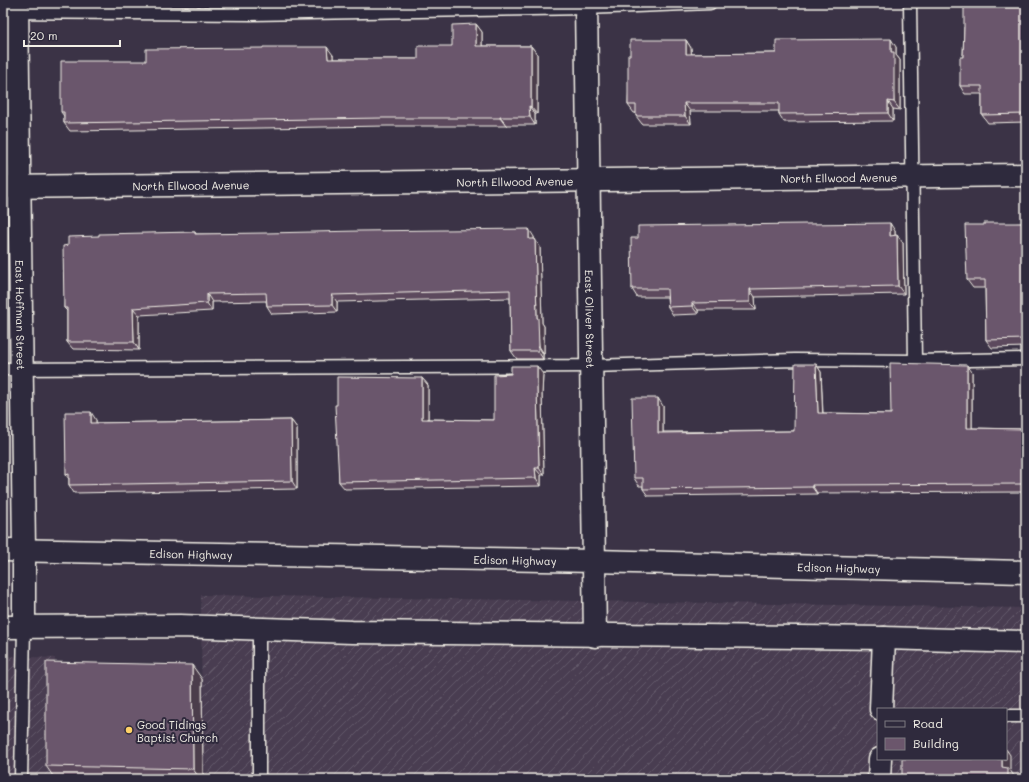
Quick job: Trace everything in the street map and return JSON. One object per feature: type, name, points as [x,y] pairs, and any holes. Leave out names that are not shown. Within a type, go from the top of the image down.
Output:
[{"type":"street","name":"East Oliver Street","points":[[586,5],[595,636]]},
{"type":"street","name":"East Hoffman Street","points":[[12,9],[11,187],[14,550],[13,627]]},
{"type":"street","name":"North Ellwood Avenue","points":[[11,187],[1026,175]]},
{"type":"street","name":"Edison Highway","points":[[14,550],[594,561],[1026,572]]},
{"type":"street","points":[[13,627],[180,626],[595,636],[884,638],[1026,642]]},
{"type":"street","points":[[881,708],[884,638]]},
{"type":"street","points":[[879,779],[880,760]]},
{"type":"lane","points":[[12,9],[252,14],[710,3]]},
{"type":"lane","points":[[910,3],[915,361]]},
{"type":"lane","points":[[12,369],[591,366],[795,360],[915,361],[1026,359]]},
{"type":"lane","points":[[13,627],[22,779]]},
{"type":"lane","points":[[259,629],[259,779]]},
{"type":"lane","points":[[1007,716],[1026,716]]},
{"type":"shaded area","points":[[201,595],[1026,608],[1026,779],[202,779]]},
{"type":"shaded area","points":[[3,656],[55,658],[54,779],[3,779]]},
{"type":"building","points":[[964,3],[1026,3],[1026,114],[982,115],[982,86],[960,86],[960,57],[963,57]]},
{"type":"building","points":[[476,24],[476,46],[531,46],[530,117],[64,123],[64,112],[61,112],[61,61],[146,61],[146,49],[263,47],[327,47],[328,59],[418,59],[418,46],[452,46],[452,25]]},
{"type":"building","points":[[891,39],[891,52],[894,52],[894,102],[888,101],[888,113],[779,114],[779,103],[684,103],[685,116],[636,116],[636,105],[628,105],[628,55],[630,55],[630,40],[686,40],[686,54],[776,53],[776,40]]},
{"type":"building","points":[[890,223],[890,236],[897,235],[898,286],[750,289],[750,302],[692,303],[692,306],[668,307],[667,289],[632,289],[631,238],[638,238],[638,226]]},
{"type":"building","points":[[984,223],[1026,223],[1026,339],[986,340],[985,280],[967,280],[965,225],[984,225]]},
{"type":"building","points":[[529,229],[529,239],[535,239],[538,351],[511,351],[510,290],[332,295],[332,305],[267,306],[266,293],[207,294],[207,303],[133,308],[134,342],[67,342],[67,308],[64,308],[63,246],[68,245],[68,237],[99,236],[99,234],[195,232],[195,234]]},
{"type":"building","points":[[890,363],[967,365],[967,428],[1023,429],[1022,395],[1026,395],[1026,484],[812,485],[812,487],[643,489],[643,478],[634,478],[632,398],[658,398],[658,433],[794,431],[795,364],[816,364],[818,413],[891,414]]},
{"type":"building","points":[[511,366],[537,366],[539,468],[535,468],[536,478],[339,482],[335,405],[337,405],[337,377],[422,378],[422,419],[494,420],[494,375],[511,374]]},
{"type":"building","points":[[65,412],[91,412],[91,423],[291,420],[292,481],[69,485],[69,474],[66,475]]},
{"type":"building","name":"Good Tidings Baptist Church","points":[[46,662],[192,665],[193,769],[46,766]]},
{"type":"building","points":[[902,760],[1002,760],[1002,767],[1008,768],[1008,779],[902,779]]},
{"type":"place","name":"Good Tidings Baptist Church","points":[[129,730]]}]
